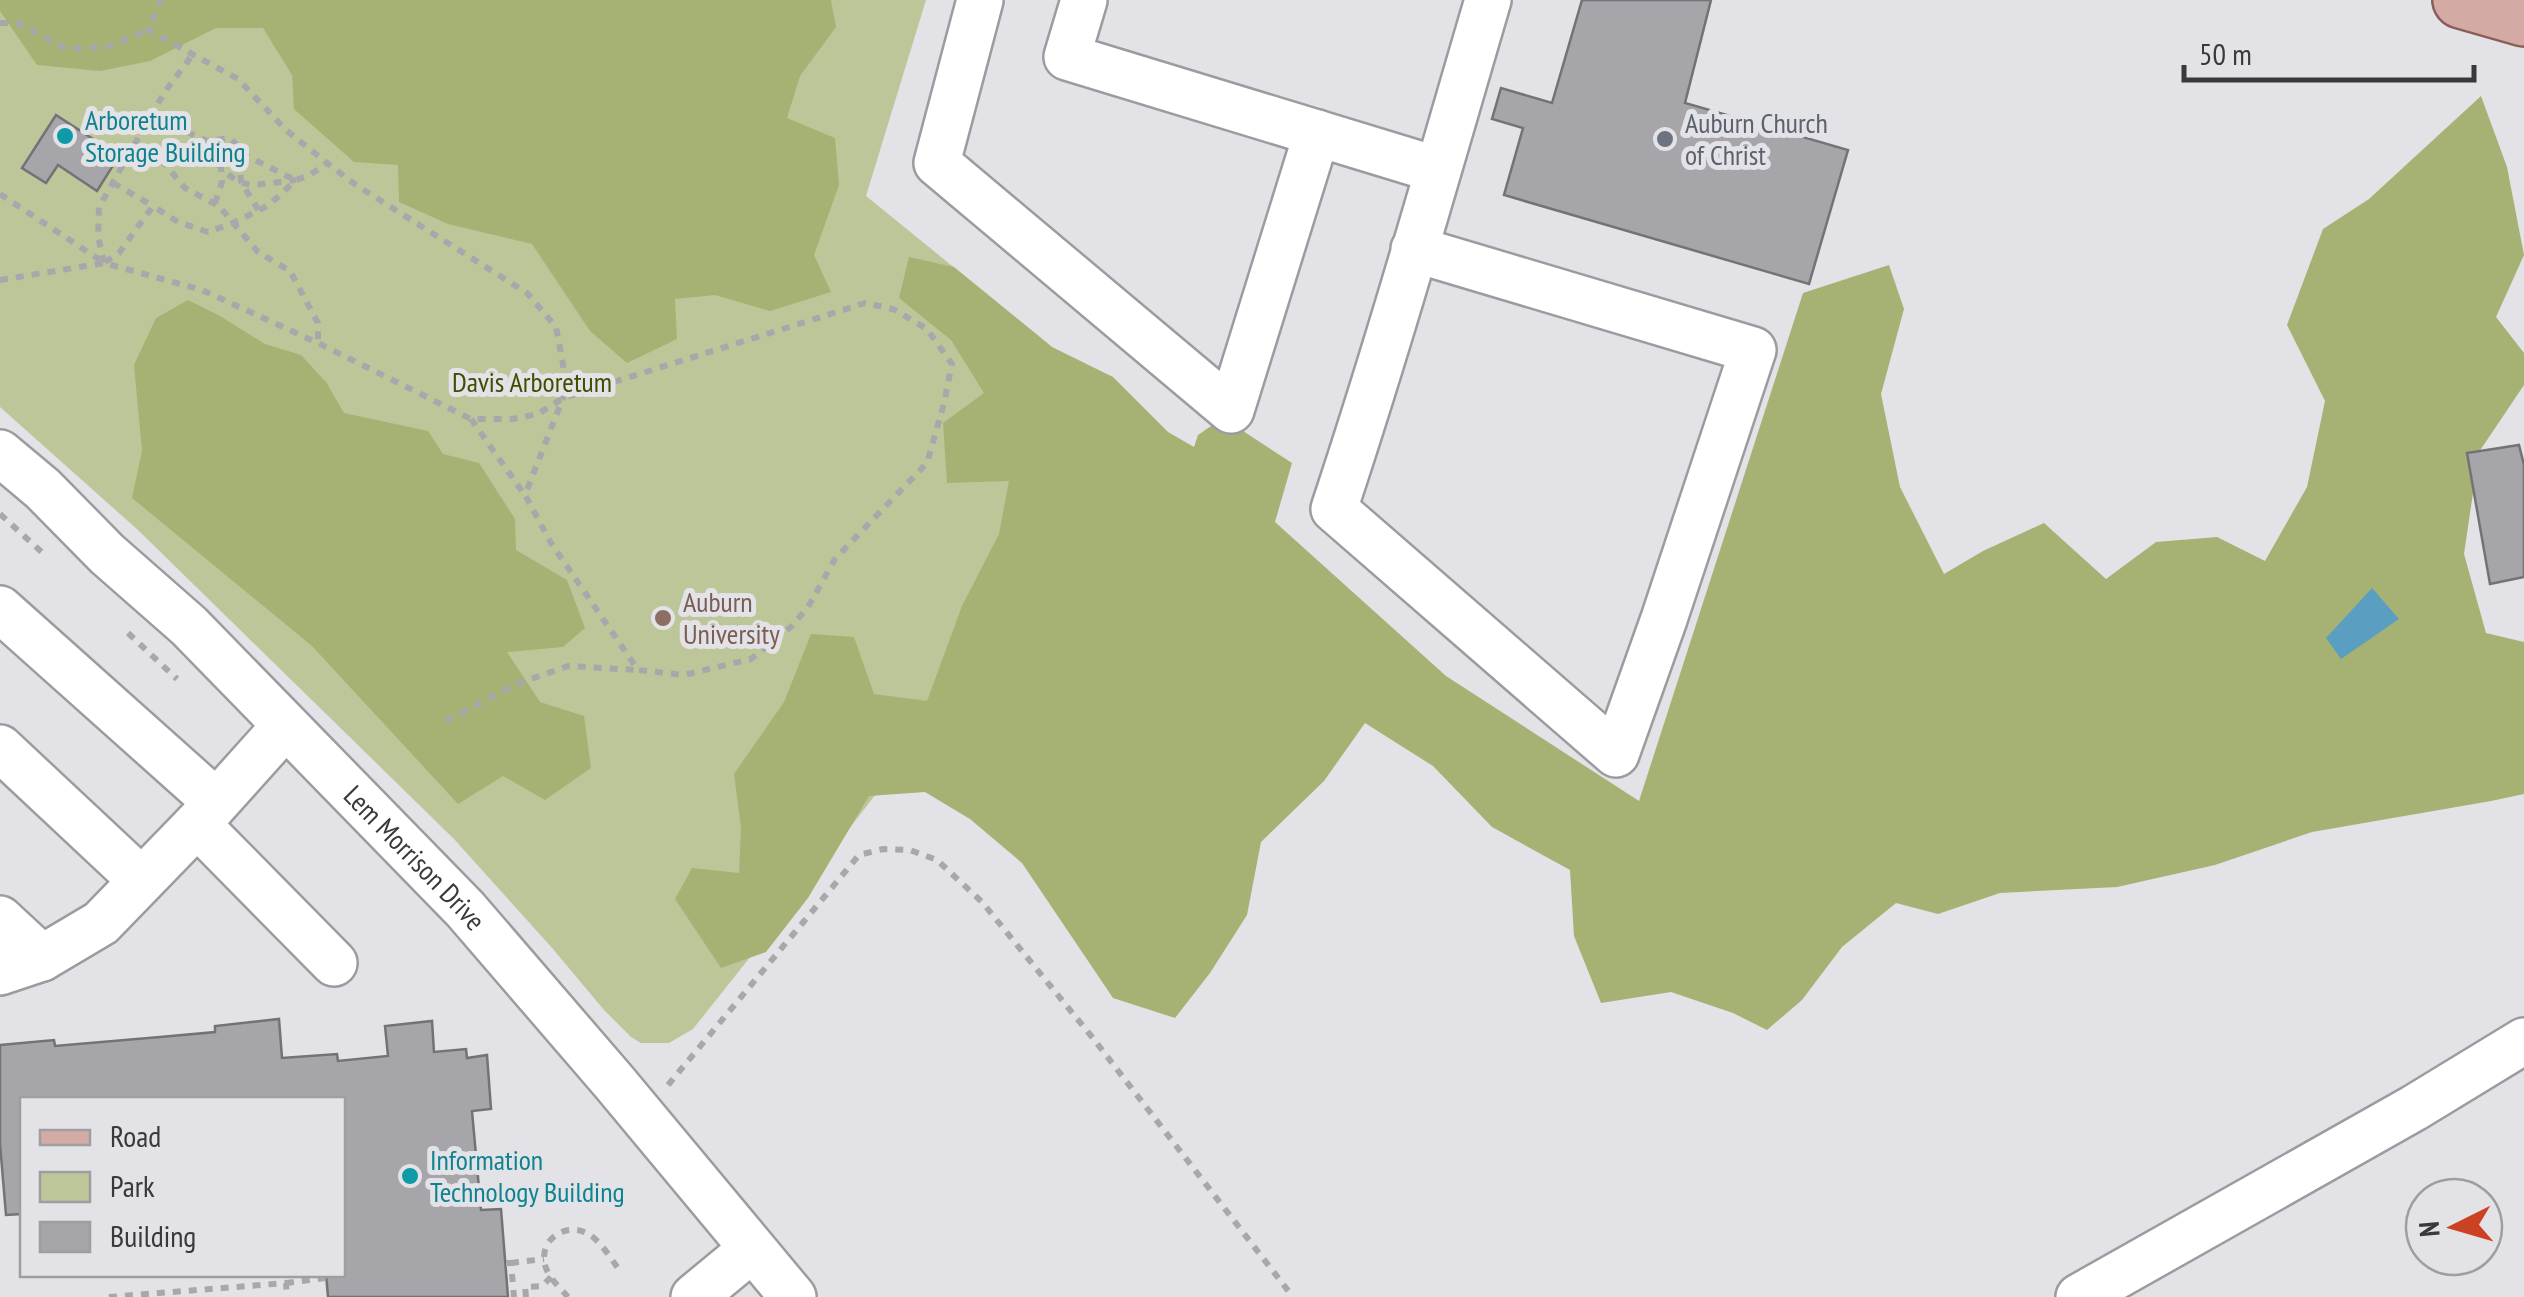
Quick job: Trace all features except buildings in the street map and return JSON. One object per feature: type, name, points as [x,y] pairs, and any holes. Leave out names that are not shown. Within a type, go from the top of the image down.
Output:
[{"type":"main road","points":[[2461,0],[2524,18]]},
{"type":"street","points":[[980,0],[937,163],[1231,410],[1317,133]]},
{"type":"street","points":[[1084,0],[1067,57],[1438,170]]},
{"type":"street","points":[[1414,249],[1753,350],[1616,754],[1334,509],[1488,0]]},
{"type":"street","name":"Lem Morrison Drive","points":[[0,453],[189,626],[465,909],[794,1297]]},
{"type":"street","points":[[0,609],[206,813],[334,963]]},
{"type":"street","points":[[0,919],[21,965],[100,923],[285,726]]},
{"type":"street","points":[[0,748],[141,880]]},
{"type":"street","points":[[2080,1297],[2414,1108],[2524,1041]]},
{"type":"street","points":[[694,1297],[752,1249]]},
{"type":"path","points":[[0,23],[18,23],[67,49],[110,46],[148,30],[162,0]]},
{"type":"path","points":[[148,30],[238,79],[286,130],[327,163],[527,293],[556,326],[563,364],[563,398],[525,495]]},
{"type":"path","points":[[104,262],[98,236],[99,207],[164,93],[193,54]]},
{"type":"path","points":[[187,132],[208,141],[230,138],[248,156],[296,180]]},
{"type":"path","points":[[238,143],[241,182]]},
{"type":"path","points":[[132,149],[159,157],[185,188],[215,203],[258,252],[290,271],[318,324],[318,343]]},
{"type":"path","points":[[159,157],[168,150],[204,152],[241,182],[259,211]]},
{"type":"path","points":[[241,182],[251,185],[296,180],[327,163]]},
{"type":"path","points":[[215,203],[222,167]]},
{"type":"path","points":[[112,183],[178,222],[208,232],[269,206],[296,180]]},
{"type":"path","points":[[0,194],[104,262],[202,290],[471,419],[512,420],[538,414],[563,398],[865,304],[893,308],[927,329],[952,364],[927,463],[835,559],[808,607],[792,626],[750,659],[684,675],[568,666],[514,685],[446,721]]},
{"type":"path","points":[[0,280],[104,262],[119,253],[152,206]]},
{"type":"path","points":[[471,419],[638,670]]},
{"type":"path","points":[[643,1116],[859,855],[882,849],[910,850],[937,860],[982,902],[1293,1297]]},
{"type":"path","points":[[568,1297],[545,1268],[549,1242],[556,1234],[578,1229],[589,1234],[620,1271]]},
{"type":"path","points":[[514,1297],[508,1263],[544,1259]]},
{"type":"path","points":[[526,1297],[525,1287],[542,1286],[550,1277]]},
{"type":"path","points":[[109,1297],[326,1278]]},
{"type":"path","points":[[286,1283],[287,1297]]},
{"type":"green space","name":"Davis Arboretum","points":[[0,0],[926,0],[866,196],[1052,347],[1133,461],[693,1029],[669,1043],[641,1043],[631,1037],[454,839],[138,530],[0,407]]},
{"type":"green space","points":[[0,0],[831,0],[836,27],[800,76],[787,118],[835,138],[839,185],[814,255],[831,292],[770,311],[715,295],[675,299],[677,339],[627,363],[590,331],[532,244],[448,224],[399,202],[398,165],[354,162],[294,109],[292,75],[263,28],[216,28],[150,61],[100,71],[37,65],[0,11]]},
{"type":"green space","points":[[2481,96],[2507,167],[2524,255],[2496,317],[2524,353],[2524,385],[2479,452],[2464,554],[2486,633],[2524,642],[2524,794],[2312,832],[2215,865],[2117,887],[2000,893],[1938,914],[1896,903],[1842,947],[1802,1000],[1767,1030],[1733,1013],[1671,992],[1601,1003],[1574,936],[1570,870],[1492,827],[1433,766],[1365,723],[1324,781],[1261,842],[1247,915],[1175,1018],[1113,998],[1022,863],[970,819],[925,792],[869,796],[808,898],[766,952],[721,968],[675,899],[692,868],[739,873],[741,828],[734,774],[784,702],[811,634],[854,637],[874,694],[927,701],[962,606],[999,534],[1009,481],[947,483],[943,423],[984,393],[951,340],[899,298],[909,257],[954,267],[1052,347],[1113,377],[1168,432],[1194,447],[1198,435],[1227,415],[1246,433],[1292,463],[1275,522],[1446,676],[1639,801],[1803,293],[1889,265],[1904,309],[1881,394],[1900,487],[1944,574],[2044,523],[2106,579],[2156,542],[2217,537],[2265,561],[2307,487],[2325,401],[2287,325],[2323,229],[2369,199]]},
{"type":"green space","points":[[188,300],[265,344],[301,355],[326,382],[344,413],[428,431],[443,454],[479,463],[515,519],[516,550],[567,580],[585,628],[563,647],[507,652],[540,702],[584,716],[591,768],[545,800],[503,776],[458,804],[312,646],[132,498],[142,451],[134,365],[156,318]]},
{"type":"water","points":[[2372,588],[2399,619],[2341,659],[2326,638]]},
{"type":"place","name":"Arboretum Storage Building","points":[[65,136]]},
{"type":"place","name":"Auburn Church of Christ","points":[[1665,139]]},
{"type":"place","name":"Auburn University","points":[[663,618]]},
{"type":"place","name":"Information Technology Building","points":[[410,1176]]}]
